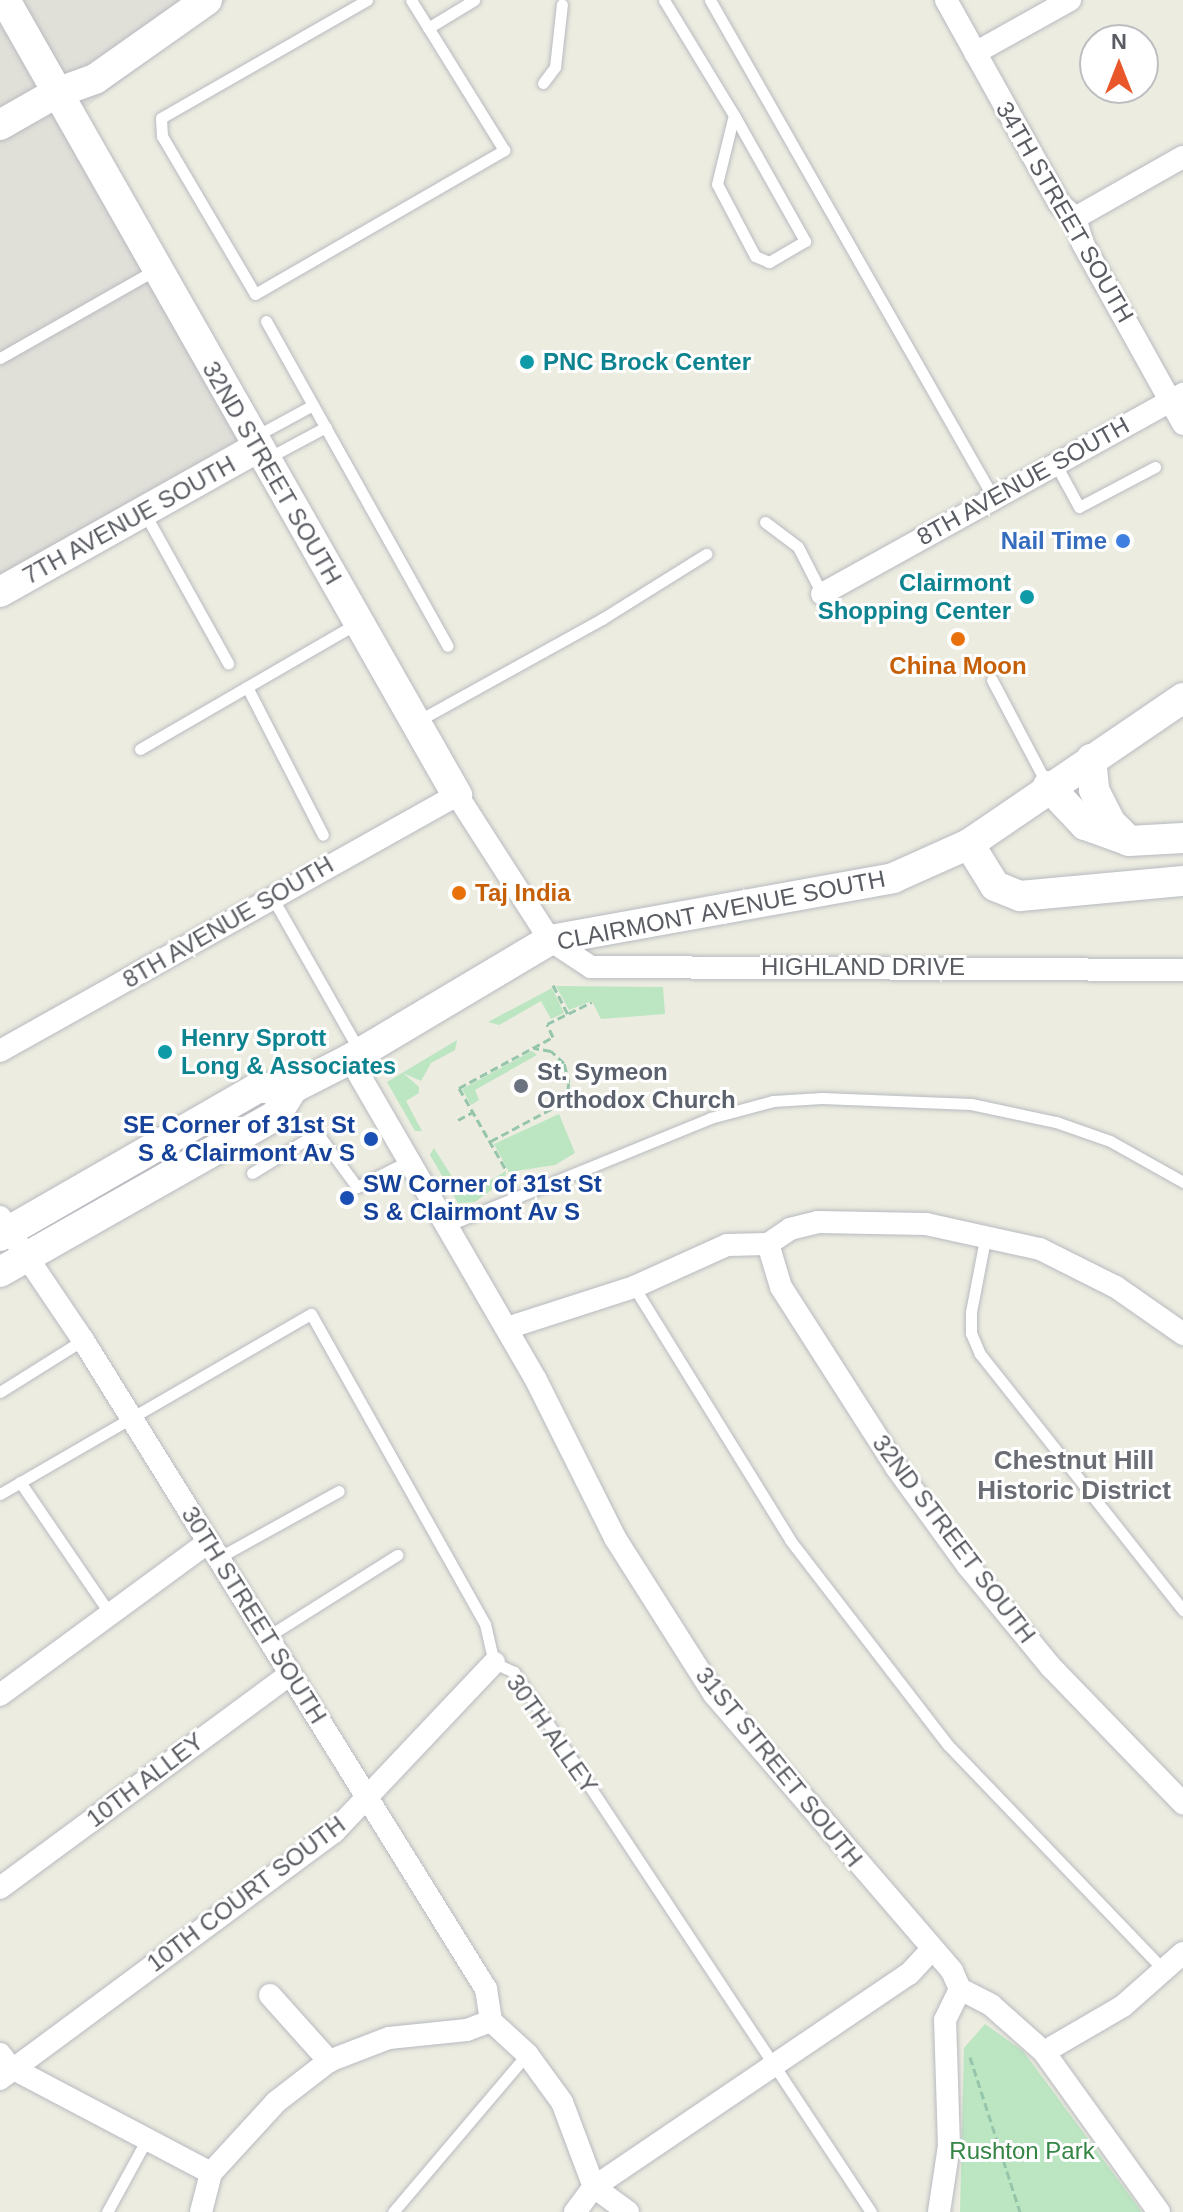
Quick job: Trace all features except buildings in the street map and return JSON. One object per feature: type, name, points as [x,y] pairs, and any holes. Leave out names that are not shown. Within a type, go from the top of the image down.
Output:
[{"type":"street","name":"32ND STREET SOUTH","points":[[5,0],[357,623],[457,795],[550,940]]},
{"type":"street","name":"34TH STREET SOUTH","points":[[946,0],[1059,203],[1075,218],[1083,244],[1177,397],[1183,424]]},
{"type":"street","points":[[975,53],[1070,0]]},
{"type":"street","points":[[0,125],[56,93],[95,79],[190,5]]},
{"type":"street","points":[[1075,218],[1183,157]]},
{"type":"street","name":"8TH AVENUE SOUTH","points":[[822,594],[1177,397]]},
{"type":"street","name":"7TH AVENUE SOUTH","points":[[0,592],[259,448]]},
{"type":"street","name":"CLAIRMONT AVENUE SOUTH","points":[[4,1227],[257,1088],[293,1088],[355,1056],[550,940],[893,878],[969,844],[1048,786],[1183,698]]},
{"type":"street","points":[[1091,759],[1094,790],[1111,823],[1129,841]]},
{"type":"street","points":[[1048,786],[1085,825],[1129,841],[1183,838]]},
{"type":"street","name":"8TH AVENUE SOUTH","points":[[0,1051],[457,795]]},
{"type":"street","points":[[969,844],[995,886],[1020,896],[1183,881]]},
{"type":"street","name":"HIGHLAND DRIVE","points":[[550,940],[591,967],[1183,970]]},
{"type":"street","name":"31ST STREET SOUTH","points":[[355,1056],[445,1226],[507,1328],[615,1538],[714,1694],[952,1971],[960,1989],[991,2005],[1044,2052],[1159,2212]]},
{"type":"street","name":"CLAIRMONT AVENUE SOUTH","points":[[0,1272],[276,1115],[293,1088]]},
{"type":"street","points":[[507,1328],[634,1287],[727,1245],[768,1244],[790,1229],[818,1222],[926,1224],[986,1233],[1040,1249],[1116,1287],[1183,1334]]},
{"type":"street","name":"30TH STREET SOUTH","points":[[4,1227],[28,1256],[83,1340],[486,1989],[491,2021]]},
{"type":"street","name":"32ND STREET SOUTH","points":[[768,1244],[781,1287],[896,1467],[968,1566],[1051,1667],[1183,1803]]},
{"type":"street","points":[[0,1695],[110,1614],[213,1550]]},
{"type":"street","name":"10TH COURT SOUTH","points":[[3,2067],[334,1832],[368,1799],[386,1773],[494,1663]]},
{"type":"street","name":"10TH ALLEY","points":[[0,1888],[290,1674]]},
{"type":"street","points":[[575,2212],[594,2187],[773,2061],[909,1974],[931,1950]]},
{"type":"street","points":[[1044,2052],[1123,2006],[1183,1953]]},
{"type":"street","points":[[939,2212],[949,2146],[945,2020],[960,1989]]},
{"type":"street","points":[[270,1995],[329,2061]]},
{"type":"street","points":[[201,2212],[211,2173],[276,2102],[329,2061],[389,2038],[467,2030],[491,2021],[527,2054],[562,2102],[594,2187],[628,2212]]},
{"type":"street","points":[[3,2067],[211,2173]]},
{"type":"lane","points":[[367,0],[161,118],[162,136],[255,294],[504,150],[411,0]]},
{"type":"lane","points":[[428,28],[474,0]]},
{"type":"lane","points":[[664,0],[734,115],[805,241],[769,262],[755,256],[717,184],[734,115]]},
{"type":"lane","points":[[710,0],[993,497]]},
{"type":"lane","points":[[543,83],[555,67],[562,4]]},
{"type":"lane","points":[[0,358],[155,270]]},
{"type":"lane","points":[[266,321],[448,646]]},
{"type":"lane","points":[[259,448],[313,405]]},
{"type":"lane","points":[[259,448],[326,427]]},
{"type":"lane","points":[[1055,463],[1079,507],[1155,467]]},
{"type":"lane","points":[[145,513],[228,663]]},
{"type":"lane","points":[[765,522],[798,547],[822,594]]},
{"type":"lane","points":[[415,722],[602,619],[706,554]]},
{"type":"lane","points":[[140,749],[357,623]]},
{"type":"lane","points":[[992,680],[1048,786]]},
{"type":"lane","points":[[247,687],[323,835]]},
{"type":"lane","points":[[272,896],[355,1056]]},
{"type":"lane","points":[[445,1226],[710,1118],[773,1101],[822,1098],[971,1104],[1056,1122],[1110,1141],[1183,1182]]},
{"type":"lane","points":[[252,1173],[309,1138],[321,1138],[357,1187],[409,1161]]},
{"type":"lane","points":[[986,1233],[971,1312],[971,1333],[980,1354],[1183,1610]]},
{"type":"lane","points":[[634,1287],[790,1540],[948,1745],[1164,1970]]},
{"type":"lane","name":"30TH ALLEY","points":[[131,1418],[311,1314],[485,1624],[494,1663],[514,1672],[871,2212]]},
{"type":"lane","points":[[0,1392],[83,1340]]},
{"type":"lane","points":[[0,1494],[131,1418]]},
{"type":"lane","points":[[20,1482],[110,1614]]},
{"type":"lane","points":[[213,1550],[339,1491]]},
{"type":"lane","points":[[267,1637],[397,1555]]},
{"type":"lane","points":[[393,2212],[527,2054]]},
{"type":"lane","points":[[107,2212],[147,2139]]},
{"type":"path","points":[[553,985],[568,1014]]},
{"type":"path","points":[[505,1168],[459,1088],[553,1037],[547,1024],[592,1002]]},
{"type":"path","points":[[490,1141],[566,1101],[569,1083],[564,1063],[551,1051],[534,1048]]},
{"type":"path","points":[[458,1120],[473,1112]]},
{"type":"path","points":[[970,2057],[1020,2212]]},
{"type":"shaded area","points":[[0,0],[229,0],[64,124],[240,439],[0,575]]},
{"type":"green space","points":[[556,986],[663,987],[665,1014],[601,1019],[592,1001],[569,1010]]},
{"type":"green space","points":[[552,988],[564,1013],[551,1019],[541,1001],[499,1025],[488,1022]]},
{"type":"green space","points":[[457,1040],[455,1050],[431,1063],[421,1081],[403,1073],[419,1087],[419,1093],[406,1101],[422,1131],[415,1131],[387,1082]]},
{"type":"green space","points":[[532,1051],[537,1055],[475,1090],[479,1100],[471,1105],[462,1089]]},
{"type":"green space","points":[[559,1114],[575,1153],[555,1165],[509,1172],[494,1144]]},
{"type":"green space","points":[[434,1148],[464,1196],[506,1171],[505,1180],[475,1202],[458,1203],[430,1155]]},
{"type":"green space","name":"Rushton Park","points":[[985,2024],[1023,2051],[1142,2212],[960,2212],[964,2048]]},
{"type":"place","name":"PNC Brock Center","points":[[527,362]]},
{"type":"place","name":"Nail Time","points":[[1123,541]]},
{"type":"place","name":"Clairmont Shopping Center","points":[[1027,597]]},
{"type":"place","name":"China Moon","points":[[958,639]]},
{"type":"place","name":"Taj India","points":[[459,893]]},
{"type":"place","name":"Henry Sprott Long & Associates","points":[[165,1052]]},
{"type":"place","name":"St. Symeon Orthodox Church","points":[[521,1086]]},
{"type":"place","name":"SE Corner of 31st St S & Clairmont Av S","points":[[371,1139]]},
{"type":"place","name":"SW Corner of 31st St S & Clairmont Av S","points":[[347,1198]]},
{"type":"district","name":"Chestnut Hill Historic District","points":[[1074,1476]]}]
